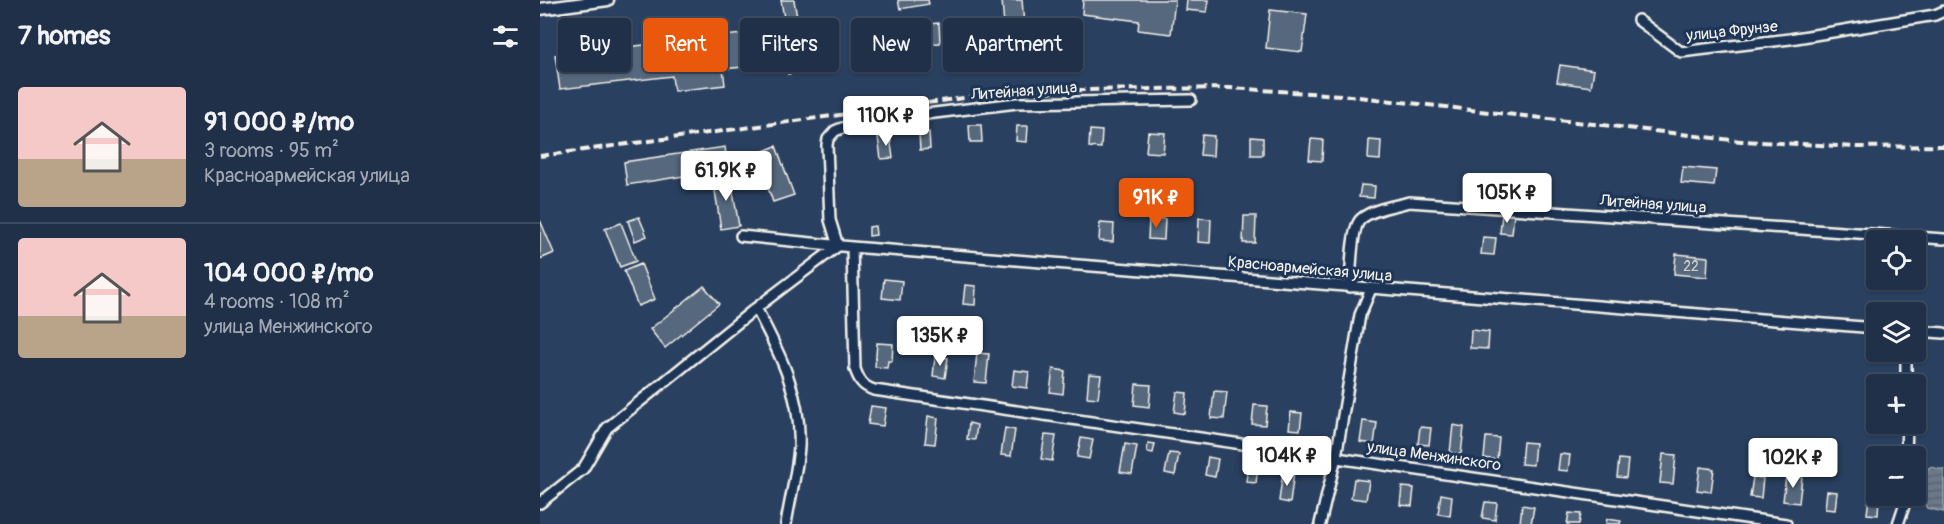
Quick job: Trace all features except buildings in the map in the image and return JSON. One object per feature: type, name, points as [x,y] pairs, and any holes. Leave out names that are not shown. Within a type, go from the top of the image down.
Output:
[{"type":"street","points":[[540,9],[608,0]]},
{"type":"street","name":"улица Фрунзе","points":[[1638,20],[1681,52],[1790,39],[1935,15],[1944,11]]},
{"type":"street","name":"Литейная улица","points":[[838,246],[830,220],[827,145],[835,131],[842,128],[885,119],[1017,103],[1191,100]]},
{"type":"street","name":"Литейная улица","points":[[1350,287],[1355,229],[1359,219],[1409,202],[1944,239]]},
{"type":"street","name":"Красноармейская улица","points":[[741,236],[838,246],[1866,327]]},
{"type":"street","points":[[540,503],[583,469],[607,428],[756,308],[838,246]]},
{"type":"street","name":"улица Менжинского","points":[[852,247],[855,369],[858,379],[864,386],[886,392],[1786,524]]},
{"type":"street","points":[[1320,524],[1336,457],[1360,315],[1371,289]]},
{"type":"street","points":[[756,308],[788,373],[798,414],[799,447],[786,524]]},
{"type":"street","points":[[1926,332],[1944,333]]},
{"type":"street","points":[[1898,524],[1904,506]]},
{"type":"water","points":[[1930,467],[1944,470],[1944,512],[1926,506],[1927,470]]},
{"type":"railway","points":[[540,156],[978,96],[1081,90],[1230,88],[1341,95],[1741,141],[1858,147],[1944,146]]}]
